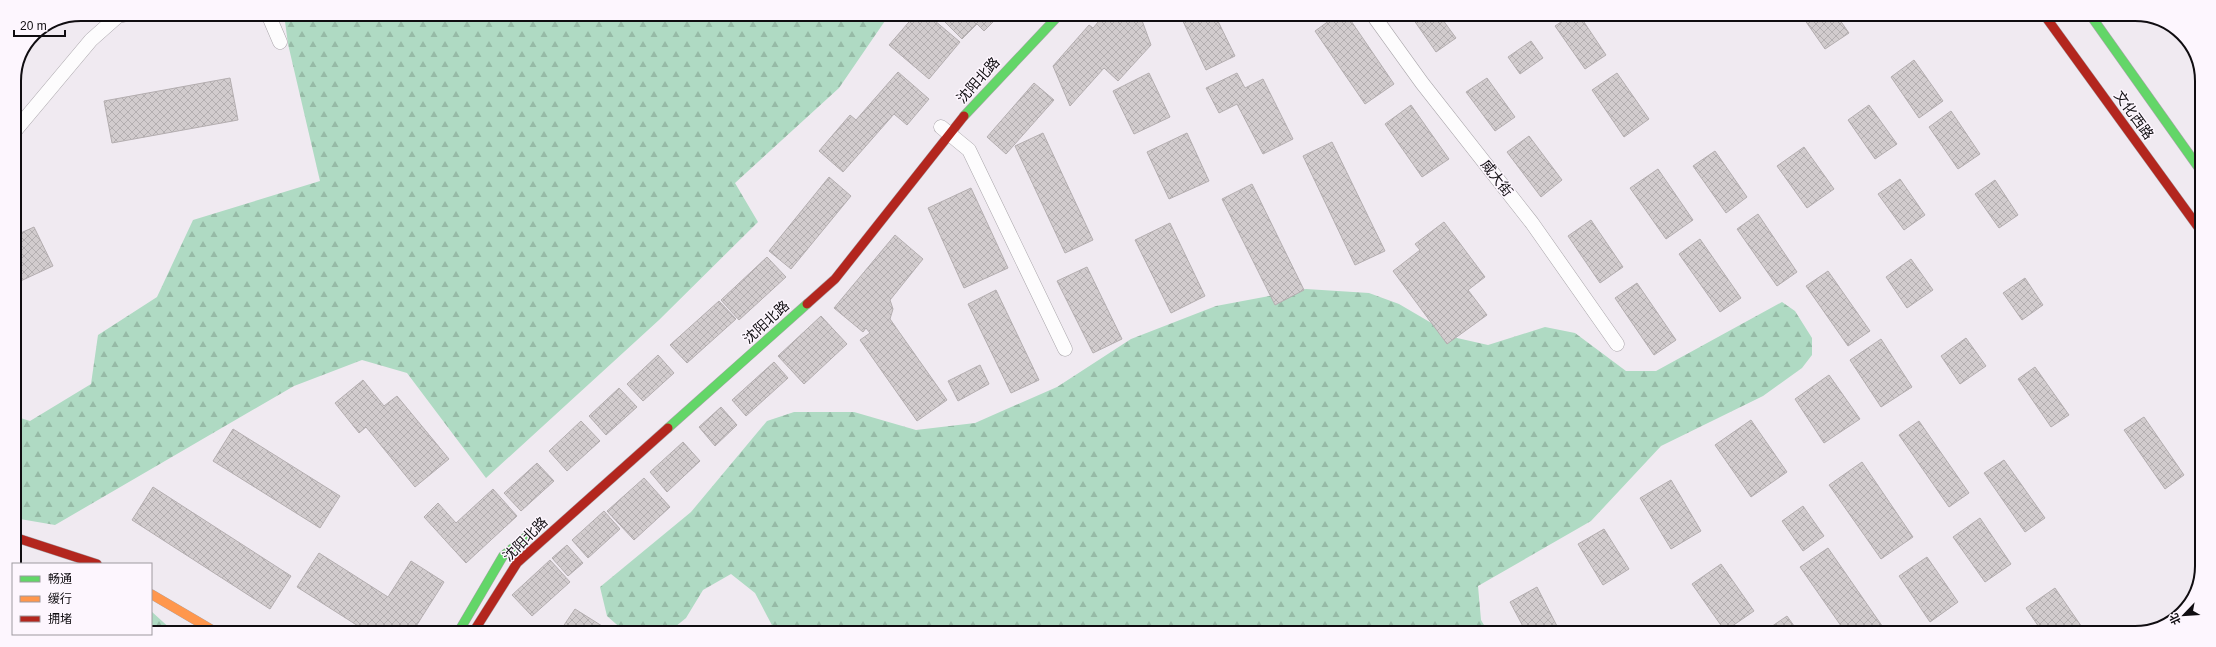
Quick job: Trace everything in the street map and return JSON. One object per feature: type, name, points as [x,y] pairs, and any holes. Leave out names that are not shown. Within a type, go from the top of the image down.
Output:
[{"type":"street","points":[[21,124],[91,40],[112,21]]},
{"type":"street","points":[[271,21],[280,42]]},
{"type":"street","name":"沈阳北路","points":[[477,626],[517,563],[835,279],[943,129],[972,106],[1053,21]]},
{"type":"street","name":"威大街","points":[[1377,21],[1422,82],[1532,223],[1617,344]]},
{"type":"street","name":"文化西路","points":[[2049,21],[2195,223]]},
{"type":"street","name":"文化西路","points":[[2095,21],[2195,163]]},
{"type":"street","points":[[943,129],[969,150],[1065,349]]},
{"type":"street","name":"沈阳北路","points":[[462,626],[503,556],[533,530]]},
{"type":"street","points":[[21,539],[94,563]]},
{"type":"street","points":[[152,595],[205,626]]},
{"type":"green space","points":[[285,21],[885,21],[839,88],[735,183],[758,222],[659,320],[486,478],[407,373],[362,360],[294,386],[55,525],[21,519],[21,418],[30,421],[91,384],[98,335],[157,297],[193,220],[320,181],[288,44]]},
{"type":"green space","points":[[1306,289],[1369,293],[1399,304],[1457,338],[1488,345],[1545,327],[1575,333],[1626,371],[1656,371],[1782,302],[1795,311],[1812,338],[1812,355],[1802,368],[1763,396],[1661,446],[1591,521],[1478,586],[1481,620],[1484,626],[772,626],[755,593],[731,574],[703,590],[686,618],[676,626],[618,626],[607,616],[600,587],[691,512],[767,421],[794,412],[854,412],[916,430],[975,423],[1057,387],[1131,339],[1216,306]]},
{"type":"green space","points":[[152,612],[168,626],[152,626]]},
{"type":"building","points":[[910,21],[935,21],[960,42],[929,79],[889,45]]},
{"type":"building","points":[[944,21],[994,21],[984,31],[977,24],[962,39]]},
{"type":"building","points":[[1099,21],[1142,21],[1151,45],[1118,81],[1104,68],[1070,106],[1053,66],[1089,25],[1093,28]]},
{"type":"building","points":[[1183,21],[1218,21],[1235,56],[1206,70]]},
{"type":"building","points":[[1329,21],[1351,21],[1394,84],[1365,104],[1315,31]]},
{"type":"building","points":[[1414,21],[1444,21],[1456,38],[1436,52]]},
{"type":"building","points":[[1562,21],[1583,21],[1606,55],[1585,69],[1555,26]]},
{"type":"building","points":[[1805,21],[1841,21],[1849,33],[1825,49]]},
{"type":"building","points":[[1531,41],[1543,58],[1520,74],[1508,57]]},
{"type":"building","points":[[1914,60],[1943,101],[1919,118],[1891,77]]},
{"type":"building","points":[[898,72],[929,99],[907,125],[894,114],[843,172],[819,151],[850,115],[856,120]]},
{"type":"building","points":[[1149,73],[1170,117],[1134,134],[1113,91]]},
{"type":"building","points":[[1237,73],[1245,88],[1263,79],[1293,139],[1263,154],[1237,104],[1219,113],[1206,88]]},
{"type":"building","points":[[1617,73],[1649,119],[1624,137],[1592,90]]},
{"type":"building","points":[[230,78],[238,120],[112,143],[104,101]]},
{"type":"building","points":[[1487,78],[1515,117],[1495,131],[1466,92]]},
{"type":"building","points":[[1034,83],[1054,100],[1006,154],[987,137]]},
{"type":"building","points":[[1411,105],[1449,159],[1422,177],[1385,124]]},
{"type":"building","points":[[1869,105],[1897,144],[1875,159],[1848,120]]},
{"type":"building","points":[[1951,111],[1980,154],[1958,169],[1929,127]]},
{"type":"building","points":[[1043,133],[1093,240],[1065,253],[1015,146]]},
{"type":"building","points":[[1187,133],[1209,181],[1169,199],[1147,152]]},
{"type":"building","points":[[1529,136],[1562,180],[1541,197],[1507,152]]},
{"type":"building","points":[[1332,142],[1385,251],[1355,265],[1303,156]]},
{"type":"building","points":[[1804,147],[1834,189],[1807,208],[1777,166]]},
{"type":"building","points":[[1715,151],[1747,197],[1726,213],[1693,166]]},
{"type":"building","points":[[1658,169],[1693,220],[1666,239],[1630,188]]},
{"type":"building","points":[[829,177],[851,196],[791,269],[769,251]]},
{"type":"building","points":[[1900,179],[1925,215],[1904,230],[1878,194]]},
{"type":"building","points":[[1995,180],[2018,215],[1999,228],[1975,194]]},
{"type":"building","points":[[1252,184],[1304,290],[1275,305],[1222,199]]},
{"type":"building","points":[[971,188],[1008,268],[964,288],[928,208]]},
{"type":"building","points":[[1758,214],[1797,272],[1777,286],[1737,229]]},
{"type":"building","points":[[1591,220],[1623,267],[1600,283],[1568,236]]},
{"type":"building","points":[[1444,222],[1485,277],[1468,290],[1487,315],[1447,344],[1393,271],[1420,250],[1415,244]]},
{"type":"building","points":[[1170,223],[1205,296],[1171,313],[1135,240]]},
{"type":"building","points":[[34,227],[53,266],[21,281],[21,233]]},
{"type":"building","points":[[895,235],[923,259],[890,300],[893,309],[890,319],[947,400],[917,421],[860,340],[870,333],[866,328],[863,332],[834,308]]},
{"type":"building","points":[[1700,239],[1741,298],[1720,312],[1679,254]]},
{"type":"building","points":[[767,257],[786,277],[739,320],[721,300]]},
{"type":"building","points":[[1911,259],[1933,290],[1907,308],[1886,277]]},
{"type":"building","points":[[1087,267],[1122,339],[1093,353],[1057,281]]},
{"type":"building","points":[[1828,271],[1870,331],[1848,346],[1806,286]]},
{"type":"building","points":[[2025,278],[2043,305],[2022,320],[2003,293]]},
{"type":"building","points":[[1637,283],[1676,340],[1654,355],[1615,298]]},
{"type":"building","points":[[996,290],[1039,380],[1011,393],[968,304]]},
{"type":"building","points":[[719,301],[736,319],[687,363],[670,345]]},
{"type":"building","points":[[821,316],[847,344],[804,384],[778,356]]},
{"type":"building","points":[[1966,338],[1986,366],[1960,384],[1941,356]]},
{"type":"building","points":[[1881,339],[1912,387],[1881,407],[1850,360]]},
{"type":"building","points":[[658,355],[674,373],[643,401],[627,384]]},
{"type":"building","points":[[774,362],[788,378],[746,416],[732,400]]},
{"type":"building","points":[[980,365],[989,384],[958,401],[948,381]]},
{"type":"building","points":[[2035,367],[2069,415],[2051,427],[2018,379]]},
{"type":"building","points":[[1829,375],[1860,419],[1824,443],[1795,399]]},
{"type":"building","points":[[363,380],[384,406],[397,396],[449,459],[415,487],[366,427],[359,433],[335,403]]},
{"type":"building","points":[[619,388],[637,407],[606,435],[589,416]]},
{"type":"building","points":[[721,407],[737,425],[715,446],[699,427]]},
{"type":"building","points":[[2144,417],[2184,475],[2165,489],[2124,430]]},
{"type":"building","points":[[1751,420],[1787,472],[1751,497],[1715,445]]},
{"type":"building","points":[[581,421],[600,441],[567,471],[549,451]]},
{"type":"building","points":[[1919,421],[1969,493],[1949,507],[1899,435]]},
{"type":"building","points":[[233,429],[340,496],[320,528],[213,461]]},
{"type":"building","points":[[683,442],[700,461],[667,492],[650,472]]},
{"type":"building","points":[[2004,460],[2045,518],[2025,532],[1984,473]]},
{"type":"building","points":[[1862,462],[1913,537],[1881,559],[1829,485]]},
{"type":"building","points":[[537,463],[554,481],[521,511],[504,493]]},
{"type":"building","points":[[644,478],[670,507],[634,540],[607,511]]},
{"type":"building","points":[[1671,480],[1701,531],[1671,549],[1640,498]]},
{"type":"building","points":[[153,487],[291,576],[270,609],[132,520]]},
{"type":"building","points":[[493,489],[517,516],[466,563],[424,517],[438,503],[456,523]]},
{"type":"building","points":[[1803,506],[1824,536],[1803,551],[1782,521]]},
{"type":"building","points":[[604,511],[620,529],[588,558],[572,540]]},
{"type":"building","points":[[1980,518],[2011,564],[1985,582],[1953,537]]},
{"type":"building","points":[[1604,529],[1629,569],[1603,585],[1578,544]]},
{"type":"building","points":[[567,545],[583,563],[568,576],[552,558]]},
{"type":"building","points":[[1828,548],[1882,626],[1841,626],[1800,567]]},
{"type":"building","points":[[319,553],[388,597],[411,561],[444,582],[416,626],[358,626],[297,587]]},
{"type":"building","points":[[1927,557],[1958,602],[1930,622],[1899,576]]},
{"type":"building","points":[[550,560],[570,582],[532,616],[512,595]]},
{"type":"building","points":[[1721,564],[1754,611],[1732,626],[1721,626],[1692,584]]},
{"type":"building","points":[[1537,587],[1557,626],[1523,626],[1510,602]]},
{"type":"building","points":[[2055,588],[2081,626],[2038,626],[2026,608]]},
{"type":"building","points":[[575,609],[602,626],[563,626]]},
{"type":"building","points":[[1787,616],[1794,626],[1772,626]]},
{"type":"traffic: fast","points":[[964,116],[1053,21]]},
{"type":"traffic: fast","points":[[2095,21],[2195,163]]},
{"type":"traffic: fast","points":[[668,428],[807,304]]},
{"type":"traffic: fast","points":[[462,626],[503,556],[526,537]]},
{"type":"traffic: slow","points":[[152,595],[205,626]]},
{"type":"traffic: jam","points":[[2049,21],[2195,223]]},
{"type":"traffic: jam","points":[[807,304],[835,279],[964,116]]},
{"type":"traffic: jam","points":[[477,626],[517,563],[668,428]]},
{"type":"traffic: jam","points":[[21,539],[94,563]]}]
